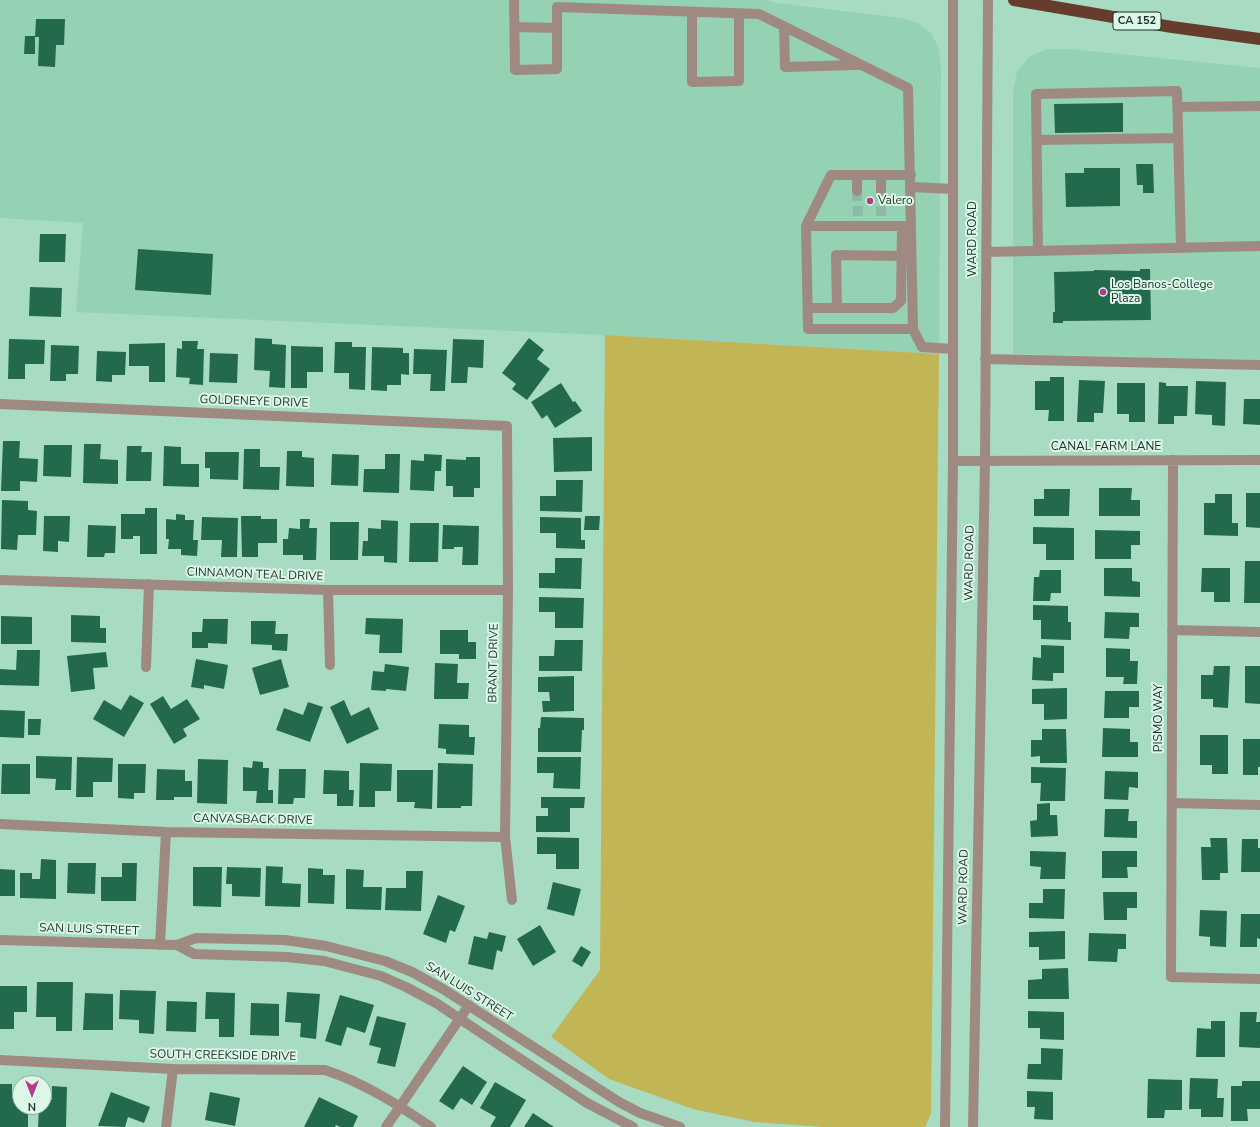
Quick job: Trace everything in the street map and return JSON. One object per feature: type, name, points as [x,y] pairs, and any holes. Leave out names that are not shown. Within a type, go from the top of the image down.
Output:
[{"type":"highway","name":"CA 152","points":[[1014,0],[1172,27],[1260,39]]},
{"type":"street","points":[[514,0],[515,70],[557,69],[557,7],[759,14],[908,88],[911,188],[902,256],[901,301],[893,308],[808,308]]},
{"type":"street","name":"WARD ROAD","points":[[946,1127],[953,460],[953,0]]},
{"type":"street","name":"WARD ROAD","points":[[974,1127],[985,460],[988,0]]},
{"type":"street","points":[[692,12],[692,82],[739,81],[739,14]]},
{"type":"street","points":[[515,27],[557,28]]},
{"type":"street","points":[[784,27],[785,66],[859,65]]},
{"type":"street","points":[[1038,251],[1036,94],[1177,91],[1181,248]]},
{"type":"street","points":[[1178,107],[1260,106]]},
{"type":"street","points":[[1037,140],[1178,138]]},
{"type":"street","points":[[911,175],[831,175],[806,226],[808,329],[913,329]]},
{"type":"street","points":[[858,175],[858,191]]},
{"type":"street","points":[[881,175],[881,191]]},
{"type":"street","points":[[911,188],[953,189]]},
{"type":"street","points":[[806,226],[858,221],[881,221],[907,226]]},
{"type":"street","points":[[907,226],[913,329],[922,347],[953,349]]},
{"type":"street","points":[[986,252],[1260,246]]},
{"type":"street","points":[[837,308],[836,255],[902,256]]},
{"type":"street","points":[[985,359],[1260,365]]},
{"type":"street","name":"GOLDENEYE DRIVE","points":[[0,404],[507,426]]},
{"type":"street","name":"BRANT DRIVE","points":[[507,426],[508,590],[505,837],[512,900]]},
{"type":"street","name":"CANAL FARM LANE","points":[[953,460],[1260,460]]},
{"type":"street","name":"PISMO WAY","points":[[1173,460],[1171,977],[1260,979]]},
{"type":"street","name":"CINNAMON TEAL DRIVE","points":[[0,580],[328,590],[508,590]]},
{"type":"street","points":[[146,667],[149,584]]},
{"type":"street","points":[[328,590],[330,665]]},
{"type":"street","points":[[1172,630],[1260,632]]},
{"type":"street","points":[[1172,803],[1260,805]]},
{"type":"street","name":"CANVASBACK DRIVE","points":[[0,824],[166,832],[505,837]]},
{"type":"street","points":[[160,945],[166,832]]},
{"type":"street","name":"SAN LUIS STREET","points":[[0,940],[160,945],[177,945],[196,938],[285,940],[326,946],[360,954],[412,972],[469,1005],[619,1102],[640,1113],[680,1127]]},
{"type":"street","name":"SAN LUIS STREET","points":[[177,945],[194,954],[287,957],[324,961],[356,969],[406,987],[461,1018],[587,1103],[633,1127]]},
{"type":"street","points":[[386,1127],[469,1005]]},
{"type":"street","name":"SOUTH CREEKSIDE DRIVE","points":[[0,1060],[172,1069],[325,1070],[349,1078],[367,1087],[431,1127]]},
{"type":"street","points":[[166,1127],[172,1069]]},
{"type":"shaded area","points":[[0,0],[765,0],[777,3],[901,18],[918,23],[932,34],[939,50],[941,70],[939,354],[605,335],[76,312],[83,223],[0,218]]},
{"type":"shaded area","points":[[1046,49],[1069,49],[1260,68],[1260,360],[1013,354],[1013,91],[1017,72],[1028,58]]},
{"type":"shaded area","points":[[605,335],[939,354],[931,1113],[926,1126],[823,1127],[754,1122],[693,1109],[609,1079],[551,1037],[600,970]]},
{"type":"building","points":[[36,19],[65,19],[64,45],[56,45],[55,67],[38,66],[39,37],[35,37]]},
{"type":"building","points":[[25,36],[35,36],[35,54],[24,54]]},
{"type":"building","points":[[1123,103],[1123,132],[1055,133],[1054,104]]},
{"type":"building","points":[[1136,164],[1153,164],[1154,193],[1143,193],[1143,185],[1137,185]]},
{"type":"building","points":[[1084,168],[1120,168],[1120,206],[1066,207],[1065,173],[1084,173]]},
{"type":"building","points":[[40,234],[66,234],[65,262],[39,262]]},
{"type":"building","points":[[138,249],[213,254],[211,295],[135,290]]},
{"type":"building","name":"Los Banos-College Plaza","points":[[1140,269],[1150,269],[1151,320],[1063,321],[1063,323],[1053,323],[1053,312],[1055,312],[1054,272],[1094,270],[1140,271]]},
{"type":"building","points":[[30,287],[62,288],[61,317],[29,316]]},
{"type":"building","points":[[255,338],[272,339],[272,344],[286,345],[285,388],[269,387],[270,371],[254,370]]},
{"type":"building","points":[[529,338],[544,350],[537,359],[550,369],[527,400],[512,389],[516,384],[502,373]]},
{"type":"building","points":[[9,339],[45,340],[44,364],[25,364],[25,379],[8,379]]},
{"type":"building","points":[[453,339],[484,340],[483,368],[468,367],[467,383],[451,383]]},
{"type":"building","points":[[182,341],[198,341],[197,349],[204,349],[203,385],[189,384],[190,378],[176,377],[177,348],[182,349]]},
{"type":"building","points":[[335,342],[352,342],[352,347],[366,347],[365,390],[349,389],[349,373],[334,373]]},
{"type":"building","points":[[165,343],[165,382],[149,382],[149,366],[129,366],[129,344]]},
{"type":"building","points":[[51,345],[79,346],[78,374],[66,374],[66,381],[50,381]]},
{"type":"building","points":[[291,346],[323,347],[323,372],[307,372],[307,388],[291,388]]},
{"type":"building","points":[[372,347],[403,348],[403,353],[409,353],[409,375],[401,374],[401,385],[387,385],[387,391],[371,390]]},
{"type":"building","points":[[414,349],[447,350],[445,391],[430,391],[431,374],[413,374]]},
{"type":"building","points":[[97,351],[126,352],[125,375],[112,375],[112,382],[96,381]]},
{"type":"building","points":[[210,353],[238,354],[237,383],[209,382]]},
{"type":"building","points":[[1050,377],[1064,377],[1064,421],[1048,421],[1049,410],[1035,410],[1035,381],[1050,381]]},
{"type":"building","points":[[1079,380],[1105,381],[1103,413],[1094,413],[1094,422],[1077,422]]},
{"type":"building","points":[[1196,381],[1226,382],[1225,426],[1212,425],[1212,415],[1195,414]]},
{"type":"building","points":[[1159,382],[1166,383],[1166,386],[1188,386],[1187,416],[1174,416],[1174,424],[1158,424]]},
{"type":"building","points":[[561,383],[573,402],[575,401],[582,411],[555,428],[547,415],[542,419],[531,402]]},
{"type":"building","points":[[1117,383],[1145,383],[1145,422],[1129,422],[1129,414],[1117,414]]},
{"type":"building","points":[[1244,399],[1260,399],[1260,425],[1243,424]]},
{"type":"building","points":[[592,437],[592,471],[554,472],[553,438]]},
{"type":"building","points":[[3,441],[20,441],[19,458],[38,459],[37,482],[20,481],[20,491],[1,491]]},
{"type":"building","points":[[84,444],[101,444],[100,459],[118,460],[118,484],[83,483]]},
{"type":"building","points":[[44,445],[72,445],[71,477],[43,476]]},
{"type":"building","points":[[127,446],[142,446],[141,452],[152,452],[151,481],[126,481]]},
{"type":"building","points":[[164,446],[181,447],[181,464],[199,464],[199,487],[163,486]]},
{"type":"building","points":[[244,449],[260,449],[260,467],[280,467],[279,490],[243,489]]},
{"type":"building","points":[[287,451],[302,451],[302,457],[314,458],[314,487],[286,486]]},
{"type":"building","points":[[205,452],[239,452],[238,480],[210,479],[210,468],[205,468]]},
{"type":"building","points":[[332,454],[359,455],[358,486],[331,485]]},
{"type":"building","points":[[385,454],[400,454],[399,493],[363,492],[364,469],[385,469]]},
{"type":"building","points":[[424,454],[442,455],[441,471],[435,471],[434,491],[410,490],[411,460],[424,461]]},
{"type":"building","points":[[466,457],[480,457],[480,488],[474,488],[474,497],[453,497],[453,486],[446,486],[446,459],[466,460]]},
{"type":"building","points":[[556,480],[583,480],[582,512],[540,511],[540,496],[556,496]]},
{"type":"building","points":[[1099,488],[1132,488],[1131,500],[1140,500],[1140,516],[1099,516]]},
{"type":"building","points":[[1044,489],[1070,489],[1069,516],[1034,516],[1034,499],[1044,499]]},
{"type":"building","points":[[1246,493],[1260,493],[1260,528],[1246,527]]},
{"type":"building","points":[[1215,494],[1232,494],[1232,523],[1238,523],[1238,536],[1204,535],[1204,503],[1215,503]]},
{"type":"building","points":[[2,500],[28,501],[28,510],[37,511],[36,535],[18,535],[17,550],[1,549]]},
{"type":"building","points":[[145,508],[157,508],[157,554],[140,554],[140,536],[133,536],[133,539],[121,539],[121,514],[145,514]]},
{"type":"building","points":[[176,514],[185,515],[185,520],[194,520],[193,540],[198,540],[197,556],[181,555],[181,549],[168,549],[169,539],[166,539],[166,519],[176,520]]},
{"type":"building","points":[[44,516],[70,516],[69,542],[58,541],[58,552],[43,551]]},
{"type":"building","points":[[241,516],[261,516],[261,519],[277,519],[277,543],[258,543],[258,557],[242,557]]},
{"type":"building","points":[[585,516],[600,516],[599,530],[584,530]]},
{"type":"building","points":[[202,517],[238,518],[237,557],[221,557],[222,540],[201,540]]},
{"type":"building","points":[[540,517],[581,518],[581,540],[585,540],[585,549],[556,548],[556,533],[540,533]]},
{"type":"building","points":[[300,519],[310,519],[309,528],[317,528],[316,560],[303,560],[303,555],[283,555],[283,539],[288,539],[289,528],[300,529]]},
{"type":"building","points":[[381,520],[398,521],[397,563],[384,562],[384,556],[362,556],[363,541],[368,541],[368,528],[381,529]]},
{"type":"building","points":[[330,522],[359,522],[358,560],[330,560]]},
{"type":"building","points":[[410,523],[439,523],[438,562],[409,562]]},
{"type":"building","points":[[88,525],[116,526],[115,553],[105,553],[104,557],[87,557]]},
{"type":"building","points":[[443,525],[479,526],[478,565],[462,565],[463,547],[442,549]]},
{"type":"building","points":[[1033,527],[1074,528],[1074,560],[1046,560],[1046,544],[1033,544]]},
{"type":"building","points":[[1095,530],[1140,531],[1140,545],[1131,545],[1131,559],[1095,559]]},
{"type":"building","points":[[555,558],[582,558],[581,589],[539,588],[539,573],[555,573]]},
{"type":"building","points":[[1245,561],[1260,561],[1260,603],[1244,603]]},
{"type":"building","points":[[1104,568],[1132,568],[1132,581],[1140,582],[1140,597],[1104,596]]},
{"type":"building","points":[[1202,568],[1230,568],[1230,602],[1214,602],[1214,592],[1201,592]]},
{"type":"building","points":[[1040,570],[1061,570],[1061,593],[1051,593],[1050,601],[1033,601],[1034,577],[1039,577]]},
{"type":"building","points":[[539,597],[584,598],[583,628],[555,628],[555,612],[539,612]]},
{"type":"building","points":[[1033,605],[1068,606],[1068,622],[1071,622],[1071,640],[1041,639],[1041,620],[1033,620]]},
{"type":"building","points":[[1105,612],[1139,613],[1139,627],[1130,627],[1129,639],[1104,638]]},
{"type":"building","points":[[71,615],[100,616],[100,628],[106,628],[106,643],[71,642]]},
{"type":"building","points":[[1,616],[32,617],[32,644],[1,644]]},
{"type":"building","points":[[366,618],[403,619],[402,653],[379,653],[380,635],[365,634]]},
{"type":"building","points":[[203,619],[228,619],[227,644],[208,643],[208,648],[192,648],[192,632],[202,632]]},
{"type":"building","points":[[251,621],[276,621],[275,634],[288,634],[287,651],[272,650],[272,645],[251,644]]},
{"type":"building","points":[[440,630],[468,630],[468,642],[476,642],[476,659],[459,659],[459,654],[440,654]]},
{"type":"building","points":[[555,640],[583,640],[582,671],[539,671],[539,656],[554,656]]},
{"type":"building","points":[[1041,645],[1064,646],[1064,673],[1053,673],[1053,681],[1032,680],[1033,657],[1041,658]]},
{"type":"building","points":[[1106,648],[1130,649],[1130,661],[1138,661],[1137,684],[1123,684],[1124,677],[1106,677]]},
{"type":"building","points":[[17,650],[40,650],[39,686],[0,685],[0,669],[16,670]]},
{"type":"building","points":[[106,652],[108,667],[93,668],[95,689],[71,692],[67,656]]},
{"type":"building","points":[[196,659],[228,665],[224,689],[204,685],[204,689],[191,687]]},
{"type":"building","points":[[281,659],[289,687],[260,695],[252,668]]},
{"type":"building","points":[[435,663],[458,664],[457,683],[469,683],[468,699],[434,699]]},
{"type":"building","points":[[385,664],[409,667],[406,691],[386,689],[386,691],[371,690],[373,671],[384,672]]},
{"type":"building","points":[[1214,666],[1230,666],[1228,708],[1213,707],[1213,699],[1201,699],[1201,675],[1213,675]]},
{"type":"building","points":[[1245,666],[1260,666],[1260,704],[1245,703]]},
{"type":"building","points":[[574,676],[574,711],[543,712],[542,701],[550,701],[549,692],[538,692],[538,677]]},
{"type":"building","points":[[1067,688],[1067,719],[1044,720],[1044,704],[1032,704],[1032,689]]},
{"type":"building","points":[[1105,691],[1139,691],[1139,707],[1129,707],[1129,718],[1104,718]]},
{"type":"building","points":[[130,695],[144,703],[124,737],[93,719],[104,700],[121,710]]},
{"type":"building","points":[[163,696],[171,709],[187,699],[200,719],[183,729],[187,736],[174,744],[150,704]]},
{"type":"building","points":[[344,700],[351,716],[369,707],[379,729],[347,744],[330,707]]},
{"type":"building","points":[[308,702],[323,707],[310,742],[276,730],[284,708],[303,715]]},
{"type":"building","points":[[0,710],[25,711],[24,738],[0,737]]},
{"type":"building","points":[[541,717],[584,718],[581,752],[538,752],[538,728],[540,728]]},
{"type":"building","points":[[28,719],[41,719],[40,735],[28,735]]},
{"type":"building","points":[[439,724],[469,725],[469,737],[475,737],[474,755],[446,754],[446,749],[438,748]]},
{"type":"building","points":[[1103,728],[1130,729],[1130,742],[1138,742],[1138,757],[1102,757]]},
{"type":"building","points":[[1042,729],[1066,729],[1067,763],[1040,763],[1040,756],[1031,757],[1031,740],[1042,740]]},
{"type":"building","points":[[1200,735],[1228,735],[1228,774],[1212,774],[1212,765],[1200,765]]},
{"type":"building","points":[[1243,739],[1260,739],[1260,767],[1258,767],[1258,775],[1243,775]]},
{"type":"building","points":[[36,756],[72,757],[71,790],[55,790],[56,779],[36,778]]},
{"type":"building","points":[[77,757],[113,758],[112,782],[93,782],[93,797],[76,797]]},
{"type":"building","points":[[537,757],[581,757],[580,789],[553,788],[554,773],[537,773]]},
{"type":"building","points":[[198,759],[228,760],[227,804],[197,803]]},
{"type":"building","points":[[253,761],[263,762],[263,768],[269,768],[268,790],[273,790],[273,803],[256,803],[257,791],[243,791],[243,767],[252,768]]},
{"type":"building","points":[[360,763],[392,764],[391,791],[375,791],[375,807],[359,807]]},
{"type":"building","points":[[438,763],[473,764],[472,806],[461,806],[461,808],[437,808]]},
{"type":"building","points":[[2,764],[30,764],[30,794],[1,794]]},
{"type":"building","points":[[118,764],[146,764],[145,793],[134,793],[134,799],[118,798]]},
{"type":"building","points":[[1031,767],[1066,768],[1065,801],[1040,801],[1041,783],[1031,783]]},
{"type":"building","points":[[157,769],[185,770],[185,781],[192,781],[192,797],[174,797],[174,800],[156,800]]},
{"type":"building","points":[[279,769],[306,769],[305,798],[294,798],[293,804],[278,804]]},
{"type":"building","points":[[324,770],[349,771],[349,790],[354,790],[353,806],[337,806],[337,794],[323,794]]},
{"type":"building","points":[[397,770],[433,770],[432,809],[414,808],[415,802],[397,802]]},
{"type":"building","points":[[1105,771],[1138,772],[1138,788],[1129,787],[1128,800],[1104,799]]},
{"type":"building","points":[[541,797],[585,797],[584,808],[570,808],[570,832],[536,832],[536,816],[548,816],[548,808],[541,808]]},
{"type":"building","points":[[1050,803],[1050,815],[1057,815],[1058,836],[1031,837],[1030,821],[1037,820],[1037,804]]},
{"type":"building","points":[[1105,809],[1129,809],[1128,821],[1137,821],[1137,838],[1104,837]]},
{"type":"building","points":[[537,837],[579,838],[579,869],[556,869],[556,854],[537,854]]},
{"type":"building","points":[[1210,838],[1227,838],[1228,873],[1220,873],[1220,880],[1202,880],[1201,847],[1211,847]]},
{"type":"building","points":[[1242,839],[1258,839],[1258,848],[1260,848],[1260,872],[1241,872]]},
{"type":"building","points":[[1030,851],[1066,852],[1065,879],[1040,879],[1041,867],[1030,866]]},
{"type":"building","points":[[1102,851],[1137,851],[1137,867],[1127,867],[1128,878],[1102,878]]},
{"type":"building","points":[[41,859],[56,860],[56,899],[20,898],[20,873],[32,873],[32,879],[40,879]]},
{"type":"building","points":[[68,863],[96,863],[95,894],[67,893]]},
{"type":"building","points":[[122,863],[137,863],[136,901],[101,901],[101,877],[122,877]]},
{"type":"building","points":[[266,866],[283,867],[282,883],[301,884],[300,907],[265,906]]},
{"type":"building","points":[[193,867],[222,867],[221,907],[193,906]]},
{"type":"building","points":[[227,867],[261,868],[260,897],[232,896],[232,884],[226,884]]},
{"type":"building","points":[[308,868],[323,869],[323,875],[335,875],[334,904],[308,903]]},
{"type":"building","points":[[0,869],[15,870],[15,896],[0,896]]},
{"type":"building","points":[[346,869],[364,870],[363,887],[382,887],[381,910],[346,909]]},
{"type":"building","points":[[406,871],[423,871],[421,911],[385,910],[386,888],[406,888]]},
{"type":"building","points":[[553,882],[581,889],[574,916],[547,909]]},
{"type":"building","points":[[1043,889],[1065,889],[1064,919],[1029,918],[1029,903],[1043,903]]},
{"type":"building","points":[[1103,892],[1137,892],[1137,908],[1127,908],[1127,920],[1104,920]]},
{"type":"building","points":[[438,895],[465,906],[455,932],[450,930],[446,943],[423,934]]},
{"type":"building","points":[[1200,910],[1227,911],[1226,947],[1210,946],[1210,937],[1199,936]]},
{"type":"building","points":[[1241,914],[1260,914],[1260,939],[1257,938],[1257,947],[1240,947]]},
{"type":"building","points":[[540,925],[556,952],[533,966],[517,939]]},
{"type":"building","points":[[1065,931],[1065,959],[1039,960],[1039,947],[1029,947],[1029,932]]},
{"type":"building","points":[[489,932],[506,936],[502,952],[497,950],[493,970],[468,964],[474,936],[487,939]]},
{"type":"building","points":[[1089,933],[1126,934],[1126,949],[1118,949],[1117,962],[1088,961]]},
{"type":"building","points":[[581,946],[591,952],[582,967],[572,961]]},
{"type":"building","points":[[1068,968],[1069,999],[1028,999],[1028,980],[1042,979],[1042,969]]},
{"type":"building","points":[[37,982],[73,982],[72,1031],[56,1031],[56,1017],[36,1017]]},
{"type":"building","points":[[0,986],[27,986],[27,1012],[14,1012],[14,1029],[0,1029]]},
{"type":"building","points":[[120,990],[156,991],[154,1034],[139,1033],[139,1020],[119,1019]]},
{"type":"building","points":[[206,992],[235,993],[234,1037],[219,1037],[219,1019],[205,1019]]},
{"type":"building","points":[[287,992],[320,994],[316,1039],[300,1037],[301,1023],[285,1022]]},
{"type":"building","points":[[85,993],[113,994],[113,1030],[83,1030]]},
{"type":"building","points":[[340,995],[374,1005],[365,1033],[347,1027],[341,1046],[325,1041]]},
{"type":"building","points":[[167,1001],[197,1002],[196,1032],[166,1031]]},
{"type":"building","points":[[251,1003],[279,1004],[279,1036],[250,1035]]},
{"type":"building","points":[[1028,1011],[1064,1012],[1064,1040],[1040,1039],[1040,1028],[1028,1028]]},
{"type":"building","points":[[1240,1012],[1257,1012],[1256,1022],[1260,1022],[1260,1048],[1239,1047]]},
{"type":"building","points":[[377,1016],[406,1023],[395,1067],[377,1063],[381,1048],[369,1045]]},
{"type":"building","points":[[1211,1021],[1225,1021],[1225,1057],[1196,1057],[1197,1028],[1211,1029]]},
{"type":"building","points":[[1041,1048],[1063,1049],[1062,1080],[1027,1079],[1028,1064],[1041,1064]]},
{"type":"building","points":[[463,1066],[487,1082],[472,1105],[461,1098],[453,1110],[439,1101]]},
{"type":"building","points":[[1190,1078],[1218,1079],[1217,1098],[1224,1098],[1223,1117],[1201,1117],[1201,1109],[1189,1109]]},
{"type":"building","points":[[1148,1079],[1182,1080],[1182,1110],[1165,1110],[1164,1118],[1147,1118]]},
{"type":"building","points":[[1242,1081],[1260,1081],[1260,1109],[1247,1109],[1248,1121],[1231,1121],[1231,1086],[1242,1086]]},
{"type":"building","points":[[495,1082],[526,1100],[510,1127],[490,1127],[496,1117],[480,1108]]},
{"type":"building","points":[[0,1084],[12,1084],[12,1115],[28,1115],[28,1127],[0,1127]]},
{"type":"building","points":[[52,1086],[67,1087],[66,1127],[38,1127],[39,1115],[52,1115]]},
{"type":"building","points":[[1027,1091],[1053,1092],[1053,1120],[1034,1119],[1035,1107],[1027,1107]]},
{"type":"building","points":[[111,1092],[150,1107],[144,1123],[128,1117],[125,1127],[98,1126]]},
{"type":"building","points":[[210,1092],[240,1098],[235,1126],[205,1120]]},
{"type":"building","points":[[319,1097],[358,1116],[353,1127],[340,1127],[336,1125],[335,1127],[304,1127]]},
{"type":"building","points":[[533,1113],[554,1127],[524,1127]]},
{"type":"tunnel","points":[[857,191],[858,217]]},
{"type":"tunnel","points":[[881,191],[881,217]]},
{"type":"place","name":"Valero","points":[[870,201]]},
{"type":"place","name":"Los Banos-College Plaza","points":[[1103,292]]}]
